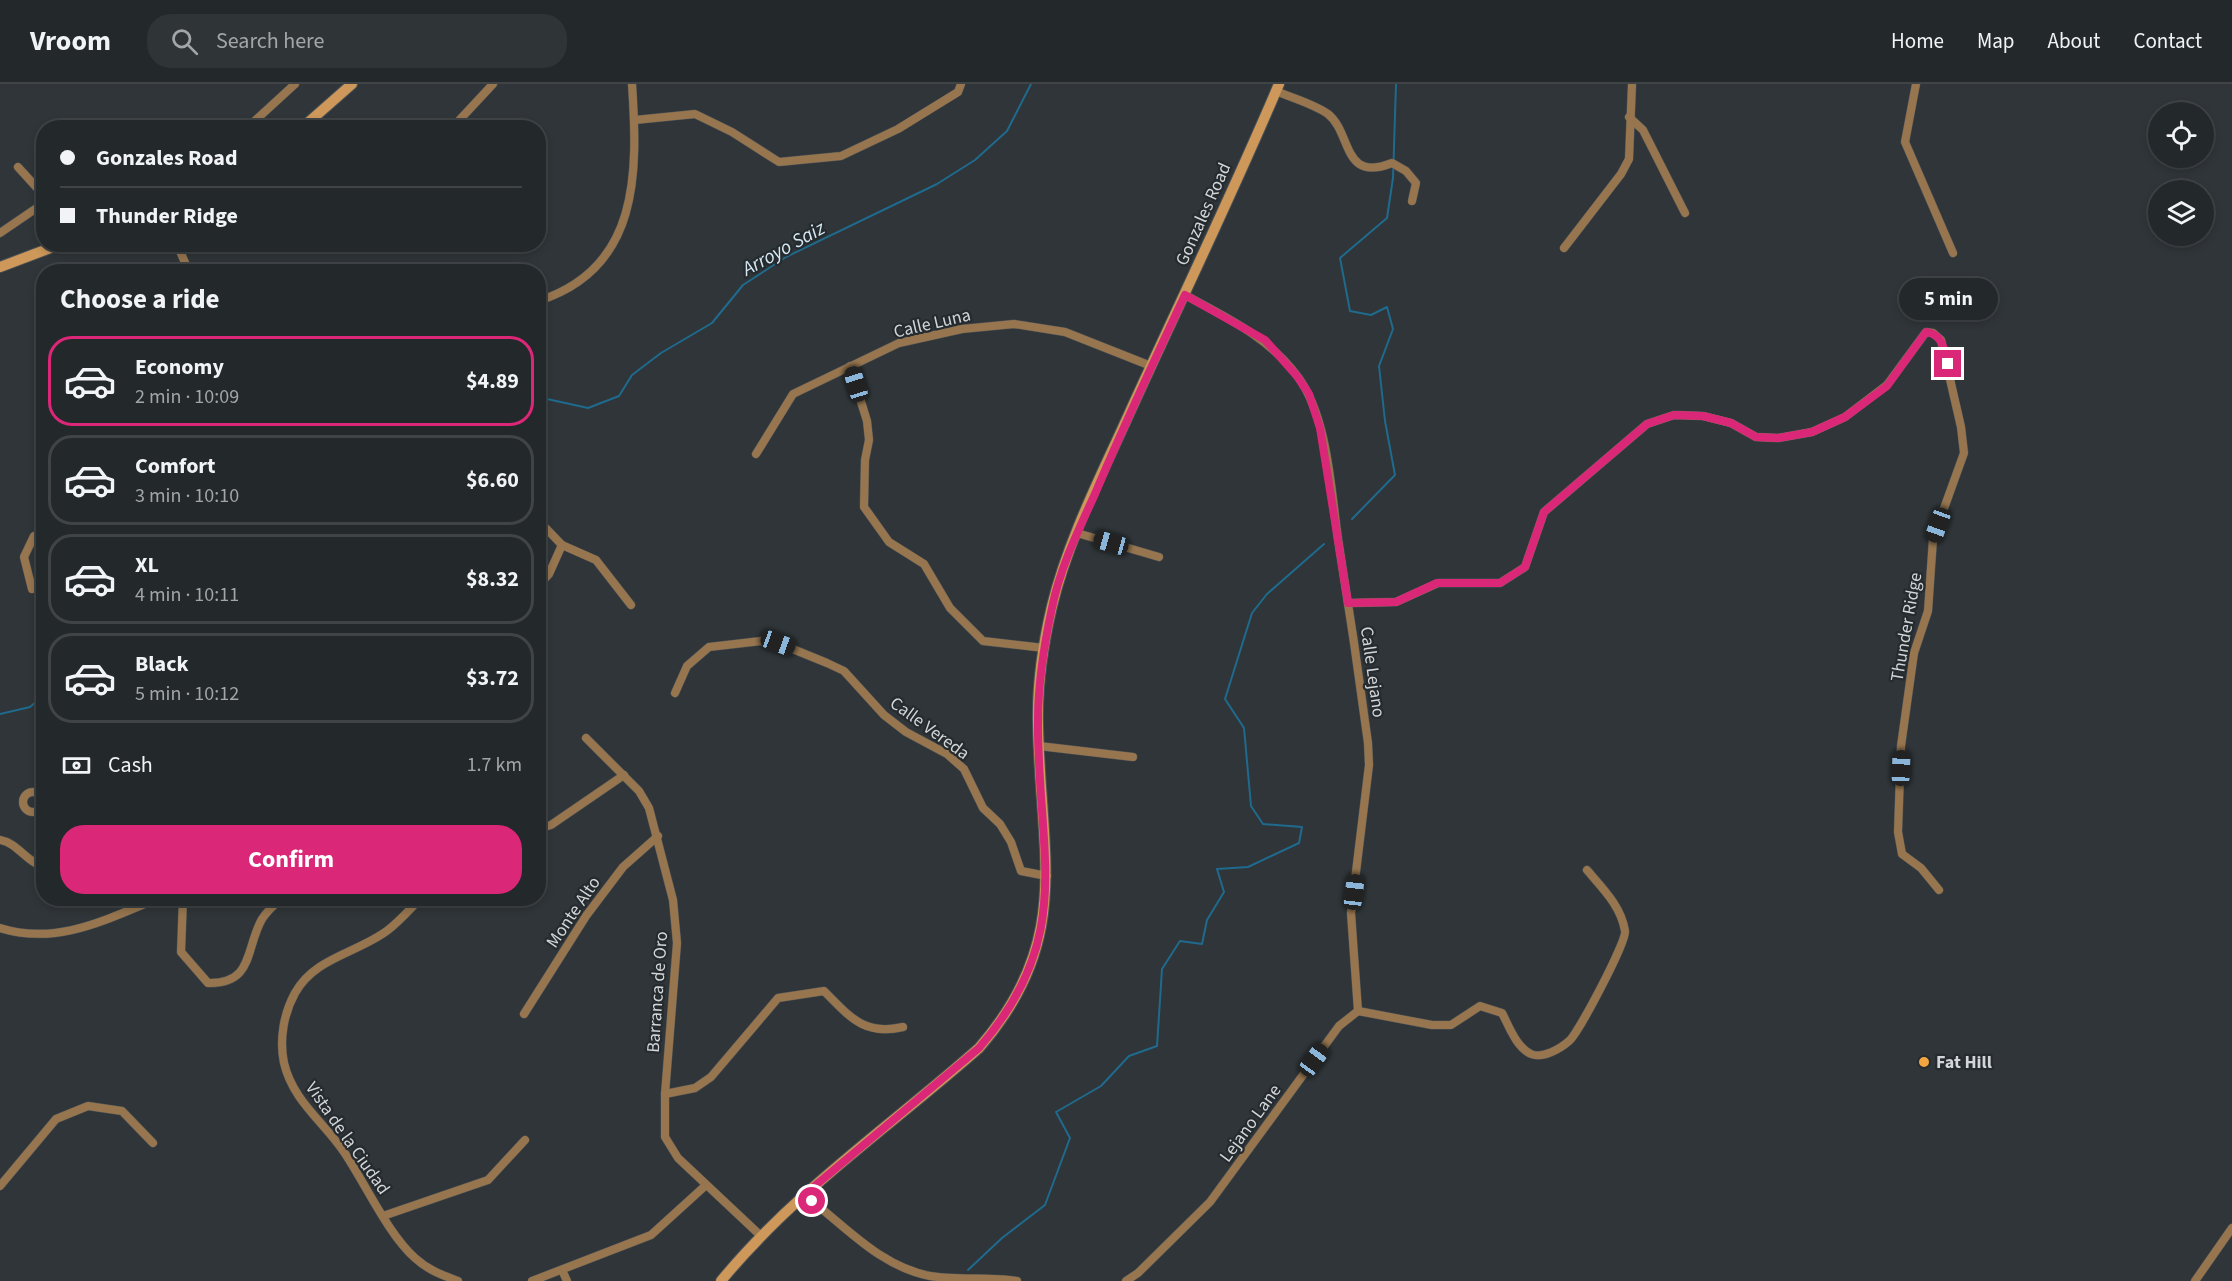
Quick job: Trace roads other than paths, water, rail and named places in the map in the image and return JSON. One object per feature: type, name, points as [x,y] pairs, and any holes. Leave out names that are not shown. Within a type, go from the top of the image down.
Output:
[{"type":"street","points":[[256,120],[295,84]]},
{"type":"street","points":[[311,120],[352,84]]},
{"type":"street","points":[[459,120],[493,84]]},
{"type":"street","points":[[546,299],[555,296],[588,276],[611,250],[626,219],[635,176],[635,120],[632,84]]},
{"type":"street","points":[[635,120],[695,114],[732,132],[779,162],[841,156],[898,129],[958,92],[961,84]]},
{"type":"street","points":[[1564,248],[1621,174],[1629,159],[1632,84]]},
{"type":"street","points":[[1916,84],[1905,142],[1953,253]]},
{"type":"street","points":[[1278,88],[1329,115],[1350,153],[1365,167],[1379,168],[1392,163],[1406,171],[1416,183],[1412,201]]},
{"type":"street","name":"Gonzales Road","points":[[721,1281],[761,1236],[804,1195],[956,1069],[997,1027],[1024,982],[1036,950],[1045,913],[1047,876],[1039,746],[1039,697],[1044,648],[1052,606],[1077,533],[1278,88]]},
{"type":"street","points":[[1629,117],[1643,130],[1685,213]]},
{"type":"street","points":[[18,167],[36,187]]},
{"type":"street","points":[[0,233],[36,208]]},
{"type":"street","points":[[0,267],[40,252]]},
{"type":"street","name":"Calle Lejano","points":[[1185,295],[1265,340],[1297,376],[1309,394],[1320,428],[1348,603],[1369,765],[1352,913],[1358,1011]]},
{"type":"street","name":"Calle Luna","points":[[756,454],[793,394],[899,343],[962,329],[1014,324],[1065,332],[1151,366]]},
{"type":"street","name":"Thunder Ridge","points":[[1348,603],[1396,602],[1437,583],[1500,583],[1525,567],[1544,512],[1595,466],[1647,424],[1674,415],[1703,416],[1731,423],[1756,437],[1778,438],[1812,432],[1845,417],[1887,386],[1926,332],[1933,333],[1941,340],[1961,426],[1964,453],[1933,539],[1928,611],[1914,653],[1901,746],[1899,832],[1902,854],[1921,868],[1939,890]]},
{"type":"street","points":[[850,366],[867,421],[869,440],[865,460],[864,507],[889,542],[924,564],[950,608],[983,641],[1044,648]]},
{"type":"street","points":[[546,528],[562,545],[596,560],[631,605]]},
{"type":"street","points":[[1077,533],[1159,557]]},
{"type":"street","points":[[32,589],[24,557],[36,535]]},
{"type":"street","points":[[546,577],[562,545]]},
{"type":"street","name":"Calle Vereda","points":[[675,693],[687,666],[709,647],[761,640],[778,643],[844,671],[884,715],[906,732],[947,754],[964,769],[982,808],[1000,824],[1011,842],[1021,871],[1047,876]]},
{"type":"street","name":"Barranca de Oro","points":[[586,738],[639,791],[649,808],[658,836],[677,929],[663,1126],[670,1147],[705,1186],[761,1236]]},
{"type":"street","points":[[1039,746],[1133,757]]},
{"type":"street","points":[[546,827],[624,775]]},
{"type":"street","name":"Monte Alto","points":[[524,1014],[598,899],[623,867],[658,836]]},
{"type":"street","points":[[0,840],[14,845],[36,863]]},
{"type":"street","points":[[1358,1011],[1432,1025],[1450,1025],[1480,1006],[1502,1012],[1520,1044],[1531,1054],[1543,1056],[1570,1041],[1617,959],[1626,934],[1618,908],[1587,870]]},
{"type":"street","points":[[0,928],[31,935],[60,934],[87,927],[139,906]]},
{"type":"street","points":[[183,906],[181,952],[208,983],[225,984],[244,969],[261,921],[275,906]]},
{"type":"street","name":"Vista de la Ciudad","points":[[413,906],[387,931],[321,965],[307,977],[288,1008],[283,1026],[284,1062],[297,1095],[342,1149],[383,1215],[414,1257],[435,1273],[458,1281]]},
{"type":"street","points":[[665,1094],[695,1088],[711,1077],[778,998],[784,996],[824,991],[865,1027],[885,1031],[903,1027]]},
{"type":"street","name":"Lejano Lane","points":[[1126,1281],[1138,1273],[1210,1202],[1339,1026],[1358,1011]]},
{"type":"street","points":[[0,1186],[56,1119],[88,1107],[122,1111],[153,1143]]},
{"type":"street","points":[[383,1215],[488,1180],[525,1140]]},
{"type":"street","points":[[532,1281],[651,1235],[705,1186]]},
{"type":"street","points":[[804,1195],[861,1242],[894,1263],[930,1276],[1012,1281]]},
{"type":"street","points":[[2195,1281],[2232,1228]]},
{"type":"street","points":[[562,1270],[567,1281]]},
{"type":"street","points":[[1138,1273],[1146,1281]]},
{"type":"waterway","name":"Arroyo Saiz","points":[[546,399],[588,408],[619,396],[632,375],[661,353],[712,323],[743,285],[786,257],[937,184],[975,160],[1007,131],[1031,84]]},
{"type":"waterway","points":[[1352,519],[1395,475],[1385,421],[1379,366],[1393,329],[1387,307],[1371,315],[1350,311],[1340,258],[1387,218],[1393,178],[1396,84]]},
{"type":"waterway","points":[[968,1270],[1002,1238],[1045,1205],[1070,1138],[1056,1112],[1101,1086],[1129,1056],[1157,1046],[1162,969],[1180,941],[1202,944],[1207,920],[1224,892],[1217,869],[1248,867],[1299,843],[1302,827],[1263,824],[1251,806],[1244,728],[1225,699],[1252,613],[1267,594],[1324,544]]},
{"type":"waterway","name":"Arroyo Saiz","points":[[0,714],[30,707],[36,702]]},
{"type":"place","name":"Fat Hill","points":[[1924,1062]]}]
